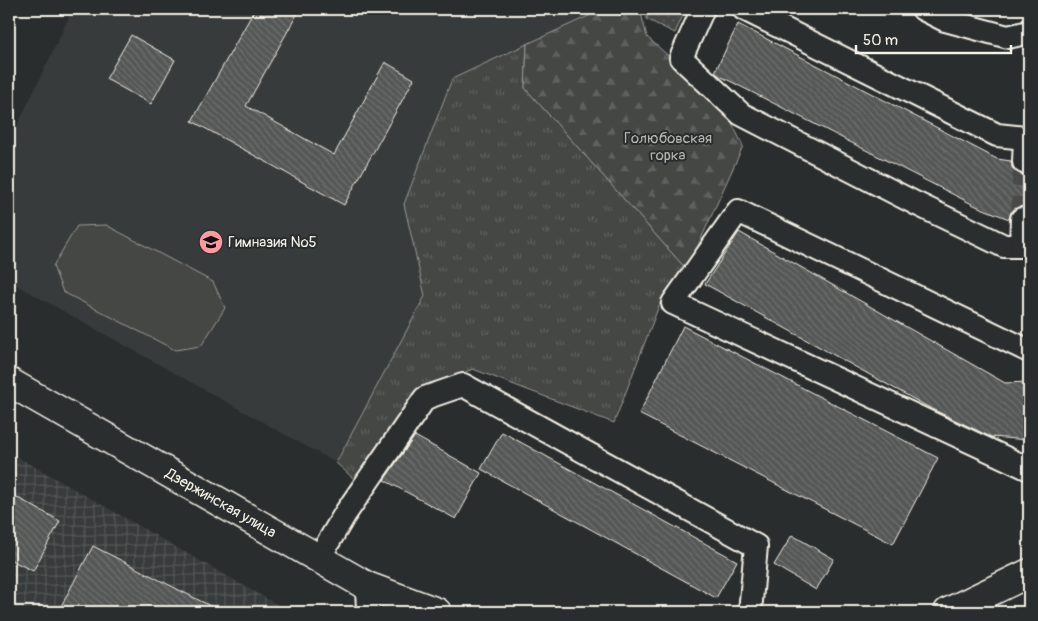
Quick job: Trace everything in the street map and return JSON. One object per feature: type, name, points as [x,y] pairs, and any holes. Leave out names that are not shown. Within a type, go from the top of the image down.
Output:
[{"type":"main road","name":"Дзержинская улица","points":[[9,382],[319,558],[368,599],[437,612]]},
{"type":"main road","points":[[948,612],[1029,573]]},
{"type":"lane","points":[[703,9],[681,58],[741,114],[1004,246],[1025,246],[1022,219]]},
{"type":"lane","points":[[744,9],[996,135],[1027,138],[1024,162]]},
{"type":"lane","points":[[923,9],[945,20],[1008,37],[1029,32]]},
{"type":"lane","points":[[1029,351],[738,211],[673,303],[1029,469]]},
{"type":"lane","points":[[319,558],[345,514],[425,398],[463,385],[756,546],[750,612]]},
{"type":"shaded area","name":"Гимназия №5","points":[[73,9],[604,9],[452,79],[404,204],[425,296],[336,463],[9,281],[9,143]]},
{"type":"shaded area","points":[[9,452],[290,612],[9,612]]},
{"type":"green space","name":"Голюбовская горка","points":[[604,9],[640,9],[647,37],[723,104],[743,146],[687,270],[525,88],[527,44]]},
{"type":"green space","points":[[651,9],[686,9],[675,33],[646,19]]},
{"type":"green space","points":[[527,44],[525,88],[687,270],[660,303],[614,423],[473,369],[418,391],[362,486],[336,463],[425,296],[404,204],[452,79]]},
{"type":"green space","points":[[106,225],[213,282],[225,308],[201,346],[175,350],[63,292],[53,266],[77,226]]},
{"type":"building","points":[[255,9],[300,9],[246,106],[334,155],[385,62],[414,79],[344,205],[192,121]]},
{"type":"building","points":[[738,24],[997,159],[1011,161],[1012,168],[1017,173],[1029,174],[1029,208],[1023,206],[1016,207],[1011,212],[1009,219],[976,206],[718,75],[715,72]]},
{"type":"building","points":[[131,35],[175,60],[151,104],[106,79]]},
{"type":"building","points":[[739,232],[1005,383],[1029,382],[1029,440],[991,437],[930,408],[705,284]]},
{"type":"building","points":[[683,326],[938,458],[893,544],[639,414]]},
{"type":"building","points":[[502,432],[737,561],[716,598],[481,469]]},
{"type":"building","points":[[415,436],[481,473],[456,519],[384,480]]},
{"type":"building","points":[[9,493],[60,521],[33,571],[9,559]]},
{"type":"building","points":[[792,535],[834,559],[816,590],[774,565]]},
{"type":"building","points":[[93,546],[222,612],[58,612]]},
{"type":"tunnel","points":[[1022,219],[1024,162]]},
{"type":"place","name":"Гимназия №5","points":[[211,242]]}]
